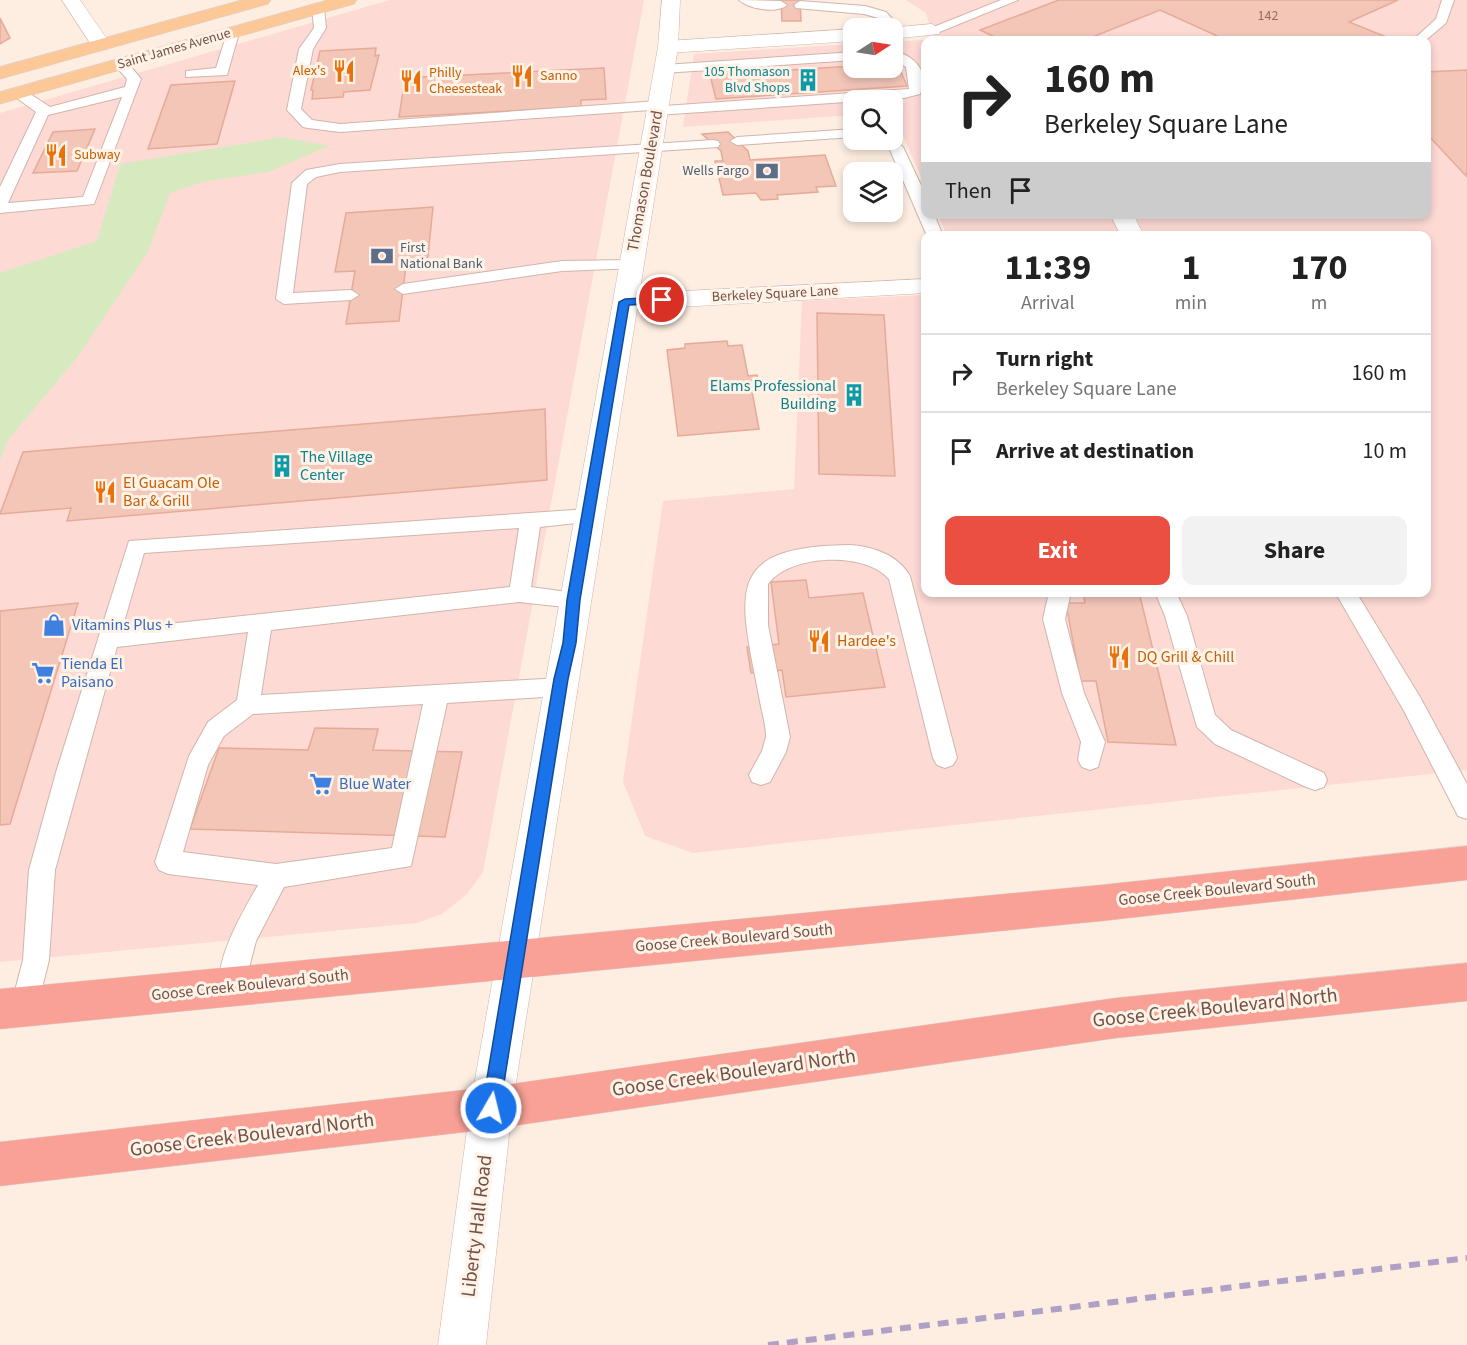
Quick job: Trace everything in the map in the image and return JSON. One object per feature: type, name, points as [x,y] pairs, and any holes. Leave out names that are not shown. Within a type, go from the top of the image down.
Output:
[{"type":"highway","name":"Goose Creek Boulevard South","points":[[12,1008],[1101,903],[1467,863]]},
{"type":"highway","name":"Goose Creek Boulevard North","points":[[0,1164],[491,1108],[1116,1018],[1467,982]]},
{"type":"main road","points":[[6,95],[93,59],[101,45],[71,0]]},
{"type":"main road","name":"Saint James Avenue","points":[[0,73],[262,0]]},
{"type":"main road","name":"Saint James Avenue","points":[[6,95],[348,0]]},
{"type":"main road","name":"Thomason Boulevard","points":[[491,1108],[513,959],[569,643],[574,600],[666,58],[671,0]]},
{"type":"main road","points":[[903,28],[933,33]]},
{"type":"main road","points":[[666,58],[843,36]]},
{"type":"main road","name":"Berkeley Square Lane","points":[[625,302],[921,286]]},
{"type":"main road","name":"Liberty Hall Road","points":[[462,1345],[491,1108]]},
{"type":"lane","points":[[745,0],[755,4],[781,5]]},
{"type":"lane","points":[[933,33],[1012,0]]},
{"type":"lane","points":[[1424,36],[1442,20],[1448,0]]},
{"type":"lane","points":[[800,5],[866,10],[886,18]]},
{"type":"lane","points":[[318,8],[320,28],[306,49],[294,110],[308,124],[340,128],[904,94],[915,91],[918,77],[911,62],[903,58]]},
{"type":"lane","points":[[191,74],[222,72],[233,33]]},
{"type":"lane","points":[[666,58],[843,56]]},
{"type":"lane","points":[[0,208],[89,201],[131,90],[134,79],[127,71]]},
{"type":"lane","points":[[6,95],[43,111],[85,103],[131,90]]},
{"type":"lane","points":[[0,203],[43,111]]},
{"type":"lane","points":[[737,141],[843,134]]},
{"type":"lane","points":[[351,295],[284,299],[300,183],[311,173],[340,168],[713,144]]},
{"type":"lane","points":[[897,150],[921,203]]},
{"type":"lane","points":[[403,289],[562,266],[631,265]]},
{"type":"lane","points":[[12,1008],[36,960],[42,870],[69,769],[136,546],[588,516]]},
{"type":"lane","points":[[519,594],[531,518]]},
{"type":"lane","points":[[761,775],[778,738],[759,625],[757,583],[766,571],[786,560],[817,554],[851,553],[875,557],[890,564],[898,576],[945,758]]},
{"type":"lane","points":[[109,639],[519,594],[574,600]]},
{"type":"lane","points":[[1059,597],[1054,618],[1073,693],[1093,742],[1090,760]]},
{"type":"lane","points":[[1167,597],[1176,616],[1205,720],[1223,738],[1315,780]]},
{"type":"lane","points":[[1348,597],[1412,704],[1467,808]]},
{"type":"lane","points":[[248,705],[261,622]]},
{"type":"lane","points":[[437,694],[402,858],[276,876],[168,862],[197,763],[216,729],[248,705],[437,694],[560,687]]},
{"type":"lane","points":[[232,986],[243,939],[276,876]]},
{"type":"shaded area","points":[[390,0],[644,0],[483,872],[467,894],[442,914],[417,923],[0,962],[0,113]]},
{"type":"shaded area","points":[[906,0],[1467,0],[1467,770],[693,853],[645,836],[623,782],[663,501],[794,489],[802,301],[921,295],[921,597],[1431,597],[1431,231],[945,231],[940,219],[1431,219],[1431,36],[933,36],[926,13]]},
{"type":"shaded area","points":[[921,40],[921,177],[903,136],[903,90],[843,90],[843,116],[683,127],[694,54],[843,45],[843,78],[903,78],[903,41]]},
{"type":"green space","points":[[283,137],[329,146],[268,172],[202,182],[170,193],[148,252],[79,355],[8,440],[0,460],[0,273],[97,241],[120,164]]},
{"type":"building","points":[[781,0],[800,0],[801,21],[782,21]]},
{"type":"building","points":[[1059,0],[1398,0],[1349,22],[1384,36],[1217,36],[1160,10],[1095,36],[993,36],[980,30]]},
{"type":"building","points":[[0,18],[10,38],[0,44]]},
{"type":"building","points":[[376,48],[375,56],[379,55],[370,90],[344,92],[343,97],[312,99],[313,90],[311,90],[320,51]]},
{"type":"building","name":"105 Thomason Blvd Shops","points":[[843,67],[843,78],[903,77],[907,86],[716,99],[710,75]]},
{"type":"building","points":[[604,68],[606,99],[581,100],[581,107],[399,117],[405,78]]},
{"type":"building","points":[[1467,70],[1467,177],[1431,138],[1431,72]]},
{"type":"building","points":[[235,81],[217,144],[148,149],[171,85]]},
{"type":"building","points":[[95,129],[77,171],[33,173],[53,132]]},
{"type":"building","points":[[728,132],[748,151],[750,160],[825,155],[836,186],[816,187],[818,192],[777,195],[778,199],[761,200],[756,193],[723,195],[715,161],[723,161],[721,151],[702,134]]},
{"type":"building","points":[[433,207],[427,265],[406,266],[399,321],[346,324],[355,271],[335,272],[346,213]]},
{"type":"building","name":"Elams Professional Building","points":[[817,313],[884,315],[895,476],[819,474]]},
{"type":"building","points":[[727,341],[728,346],[742,345],[748,376],[757,375],[759,386],[751,386],[759,429],[678,436],[667,350],[685,348],[685,344]]},
{"type":"building","name":"The Village Center","points":[[545,409],[547,480],[67,521],[71,508],[0,514],[23,452]]},
{"type":"building","points":[[806,580],[809,598],[863,593],[885,687],[786,697],[782,670],[751,673],[747,647],[779,644],[771,582]]},
{"type":"building","points":[[1084,597],[1140,597],[1176,745],[1108,742],[1096,681],[1080,681],[1066,603],[1085,603]]},
{"type":"building","points":[[78,603],[10,824],[0,825],[0,611]]},
{"type":"building","points":[[315,728],[378,729],[373,750],[462,752],[445,837],[190,829],[219,748],[308,750]]},
{"type":"railway","points":[[768,1345],[1467,1258]]},
{"type":"place","name":"Alex's","points":[[344,71]]},
{"type":"place","name":"Sanno","points":[[522,76]]},
{"type":"place","name":"105 Thomason Blvd Shops","points":[[808,80]]},
{"type":"place","name":"Philly Cheesesteak","points":[[411,81]]},
{"type":"place","name":"Subway","points":[[56,155]]},
{"type":"place","name":"Wells Fargo","points":[[767,171]]},
{"type":"place","name":"First National Bank","points":[[382,256]]},
{"type":"place","name":"Elams Professional Building","points":[[854,395]]},
{"type":"place","name":"The Village Center","points":[[282,466]]},
{"type":"place","name":"El Guacam Ole Bar & Grill","points":[[105,492]]},
{"type":"place","name":"Vitamins Plus +","points":[[54,625]]},
{"type":"place","name":"Hardee's","points":[[819,641]]},
{"type":"place","name":"DQ Grill & Chill","points":[[1119,657]]},
{"type":"place","name":"Tienda El Paisano","points":[[43,673]]},
{"type":"place","name":"Blue Water","points":[[321,784]]},
{"type":"route","points":[[491,1108],[513,959],[569,643],[574,600],[625,302],[662,300]]}]
